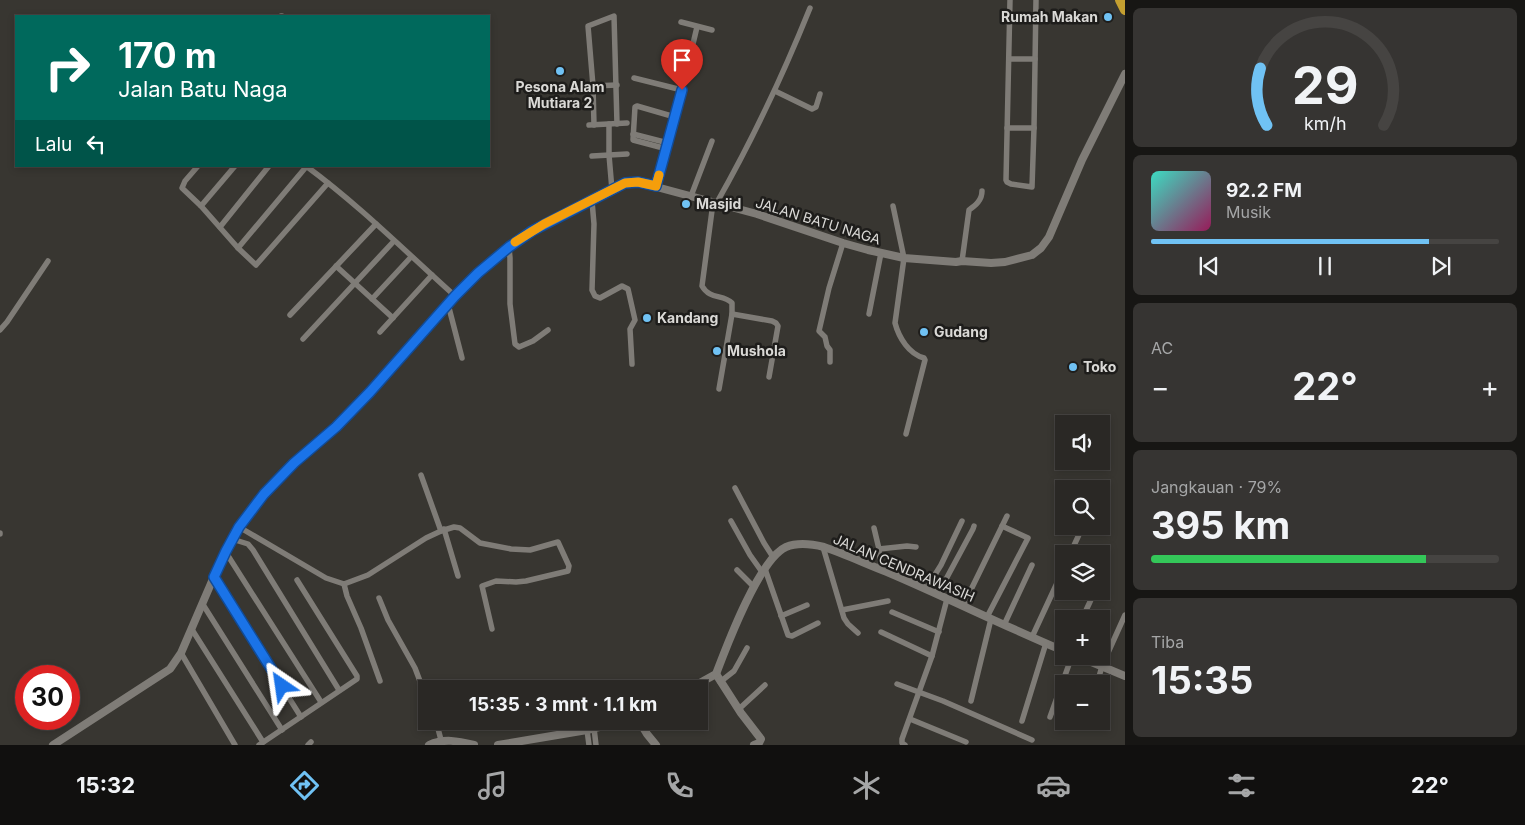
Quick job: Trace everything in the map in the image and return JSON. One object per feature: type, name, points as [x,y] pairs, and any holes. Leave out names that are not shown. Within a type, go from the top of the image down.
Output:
[{"type":"highway","points":[[1120,0],[1125,1]]},
{"type":"highway","points":[[1120,0],[1125,9]]},
{"type":"street","points":[[1010,0],[1007,182],[1032,187],[1036,0]]},
{"type":"street","points":[[719,389],[732,314],[731,301],[708,294],[702,286],[714,203],[736,169],[775,91],[810,8]]},
{"type":"street","points":[[617,124],[614,16],[588,26],[593,86],[592,125],[617,124],[627,123]]},
{"type":"street","points":[[681,22],[712,30]]},
{"type":"street","points":[[656,186],[697,27]]},
{"type":"street","points":[[669,59],[689,63]]},
{"type":"street","points":[[1009,59],[1035,59]]},
{"type":"street","name":"JALAN BATU NAGA","points":[[53,745],[170,669],[181,653],[232,539],[274,482],[336,427],[478,273],[509,247],[544,224],[625,183],[632,182],[656,186],[757,214],[844,243],[904,258],[956,262],[1005,262],[1032,255],[1041,248],[1049,237],[1082,160],[1125,74]]},
{"type":"street","points":[[634,78],[682,90]]},
{"type":"street","points":[[593,86],[616,85]]},
{"type":"street","points":[[775,91],[812,109],[816,107],[820,94]]},
{"type":"street","points":[[667,146],[633,140],[636,106],[675,117]]},
{"type":"street","points":[[609,124],[612,190]]},
{"type":"street","points":[[1007,128],[1034,128]]},
{"type":"street","points":[[691,196],[712,141]]},
{"type":"street","points":[[592,156],[627,154]]},
{"type":"street","points":[[197,167],[185,181],[182,188],[256,265],[328,182]]},
{"type":"street","points":[[201,206],[234,167]]},
{"type":"street","points":[[220,227],[268,167]]},
{"type":"street","points":[[238,248],[305,167]]},
{"type":"street","points":[[307,167],[328,182],[455,296]]},
{"type":"street","points":[[962,261],[969,210],[982,197],[982,191]]},
{"type":"street","points":[[592,201],[594,224],[592,290],[595,296],[600,298],[622,286],[628,289],[635,320],[630,329],[632,364]]},
{"type":"street","points":[[893,206],[904,258],[895,324],[898,333],[911,352],[925,360],[906,434]]},
{"type":"street","points":[[290,315],[376,224]]},
{"type":"street","points":[[303,339],[394,241]]},
{"type":"street","points":[[830,362],[830,350],[825,337],[819,331],[829,288],[844,243]]},
{"type":"street","points":[[509,247],[510,304],[515,344],[519,347],[533,341],[548,330]]},
{"type":"street","points":[[869,314],[882,253]]},
{"type":"street","points":[[372,299],[411,257]]},
{"type":"street","points":[[0,330],[48,261]]},
{"type":"street","points":[[336,266],[393,318]]},
{"type":"street","points":[[380,332],[432,275]]},
{"type":"street","points":[[448,304],[462,358]]},
{"type":"street","points":[[732,314],[772,321],[778,326],[769,377]]},
{"type":"street","points":[[421,475],[443,530],[458,576]]},
{"type":"street","points":[[735,488],[773,557]]},
{"type":"street","points":[[963,606],[1007,516]]},
{"type":"street","points":[[926,589],[941,565],[962,521]]},
{"type":"street","points":[[731,522],[750,555],[764,570],[788,634],[790,636],[818,623]]},
{"type":"street","points":[[938,594],[974,526]]},
{"type":"street","points":[[971,702],[989,618],[1028,538],[1002,526]]},
{"type":"street","points":[[239,527],[326,578],[344,584],[368,575],[443,530],[456,527],[480,543],[520,550],[534,549],[558,542],[569,568],[566,572],[526,581],[496,581],[479,587],[492,629]]},
{"type":"street","points":[[874,528],[881,570]]},
{"type":"street","points":[[232,539],[248,544],[253,550],[339,690]]},
{"type":"street","name":"JALAN CENDRAWASIH","points":[[716,674],[730,637],[754,586],[773,557],[791,545],[804,544],[823,547],[938,594],[1032,638],[1055,646]]},
{"type":"street","points":[[823,547],[846,622],[858,633]]},
{"type":"street","points":[[879,549],[916,547]]},
{"type":"street","points":[[226,551],[321,702]]},
{"type":"street","points":[[1004,625],[1032,565]]},
{"type":"street","points":[[737,570],[754,586]]},
{"type":"street","points":[[214,577],[301,717]]},
{"type":"street","points":[[192,628],[261,744],[339,690],[354,682],[357,676],[297,580]]},
{"type":"street","points":[[344,584],[380,681]]},
{"type":"street","points":[[1032,638],[1055,588]]},
{"type":"street","points":[[379,598],[388,620],[415,668],[420,680]]},
{"type":"street","points":[[905,745],[902,741],[932,656],[947,599]]},
{"type":"street","points":[[842,610],[888,601]]},
{"type":"street","points":[[202,603],[282,730]]},
{"type":"street","points":[[781,616],[807,605]]},
{"type":"street","points":[[892,612],[939,632]]},
{"type":"street","points":[[1100,675],[1125,615]]},
{"type":"street","points":[[881,632],[932,656]]},
{"type":"street","points":[[1022,721],[1046,643]]},
{"type":"street","points":[[720,682],[734,671],[747,648]]},
{"type":"street","points":[[181,653],[235,745]]},
{"type":"street","points":[[1050,717],[1069,665]]},
{"type":"street","points":[[1102,666],[1125,676]]},
{"type":"street","points":[[705,680],[716,674],[761,739],[759,743],[754,745]]},
{"type":"street","points":[[897,684],[943,701],[1032,740]]},
{"type":"street","points":[[739,709],[765,685]]},
{"type":"street","points":[[910,719],[966,742]]},
{"type":"street","points":[[438,730],[441,740]]},
{"type":"street","points":[[498,745],[584,730]]},
{"type":"street","points":[[589,745],[590,730]]},
{"type":"street","points":[[590,730],[596,745]]},
{"type":"street","points":[[645,730],[656,745]]},
{"type":"street","points":[[428,745],[441,740],[460,741],[474,745]]},
{"type":"slow traffic","points":[[515,242],[544,224],[625,183],[638,182],[656,186],[659,175]]},
{"type":"place","name":"Rumah Makan","points":[[1108,17]]},
{"type":"place","name":"Pesona Alam Mutiara 2","points":[[560,71]]},
{"type":"place","name":"Masjid","points":[[686,204]]},
{"type":"place","name":"Kandang","points":[[647,318]]},
{"type":"place","name":"Gudang","points":[[924,332]]},
{"type":"place","name":"Mushola","points":[[717,351]]},
{"type":"place","name":"Toko","points":[[1073,367]]},
{"type":"route","points":[[282,686],[214,577],[239,527],[274,482],[336,427],[370,392],[455,296],[498,255],[544,224],[625,183],[638,182],[656,186],[682,90]]}]
